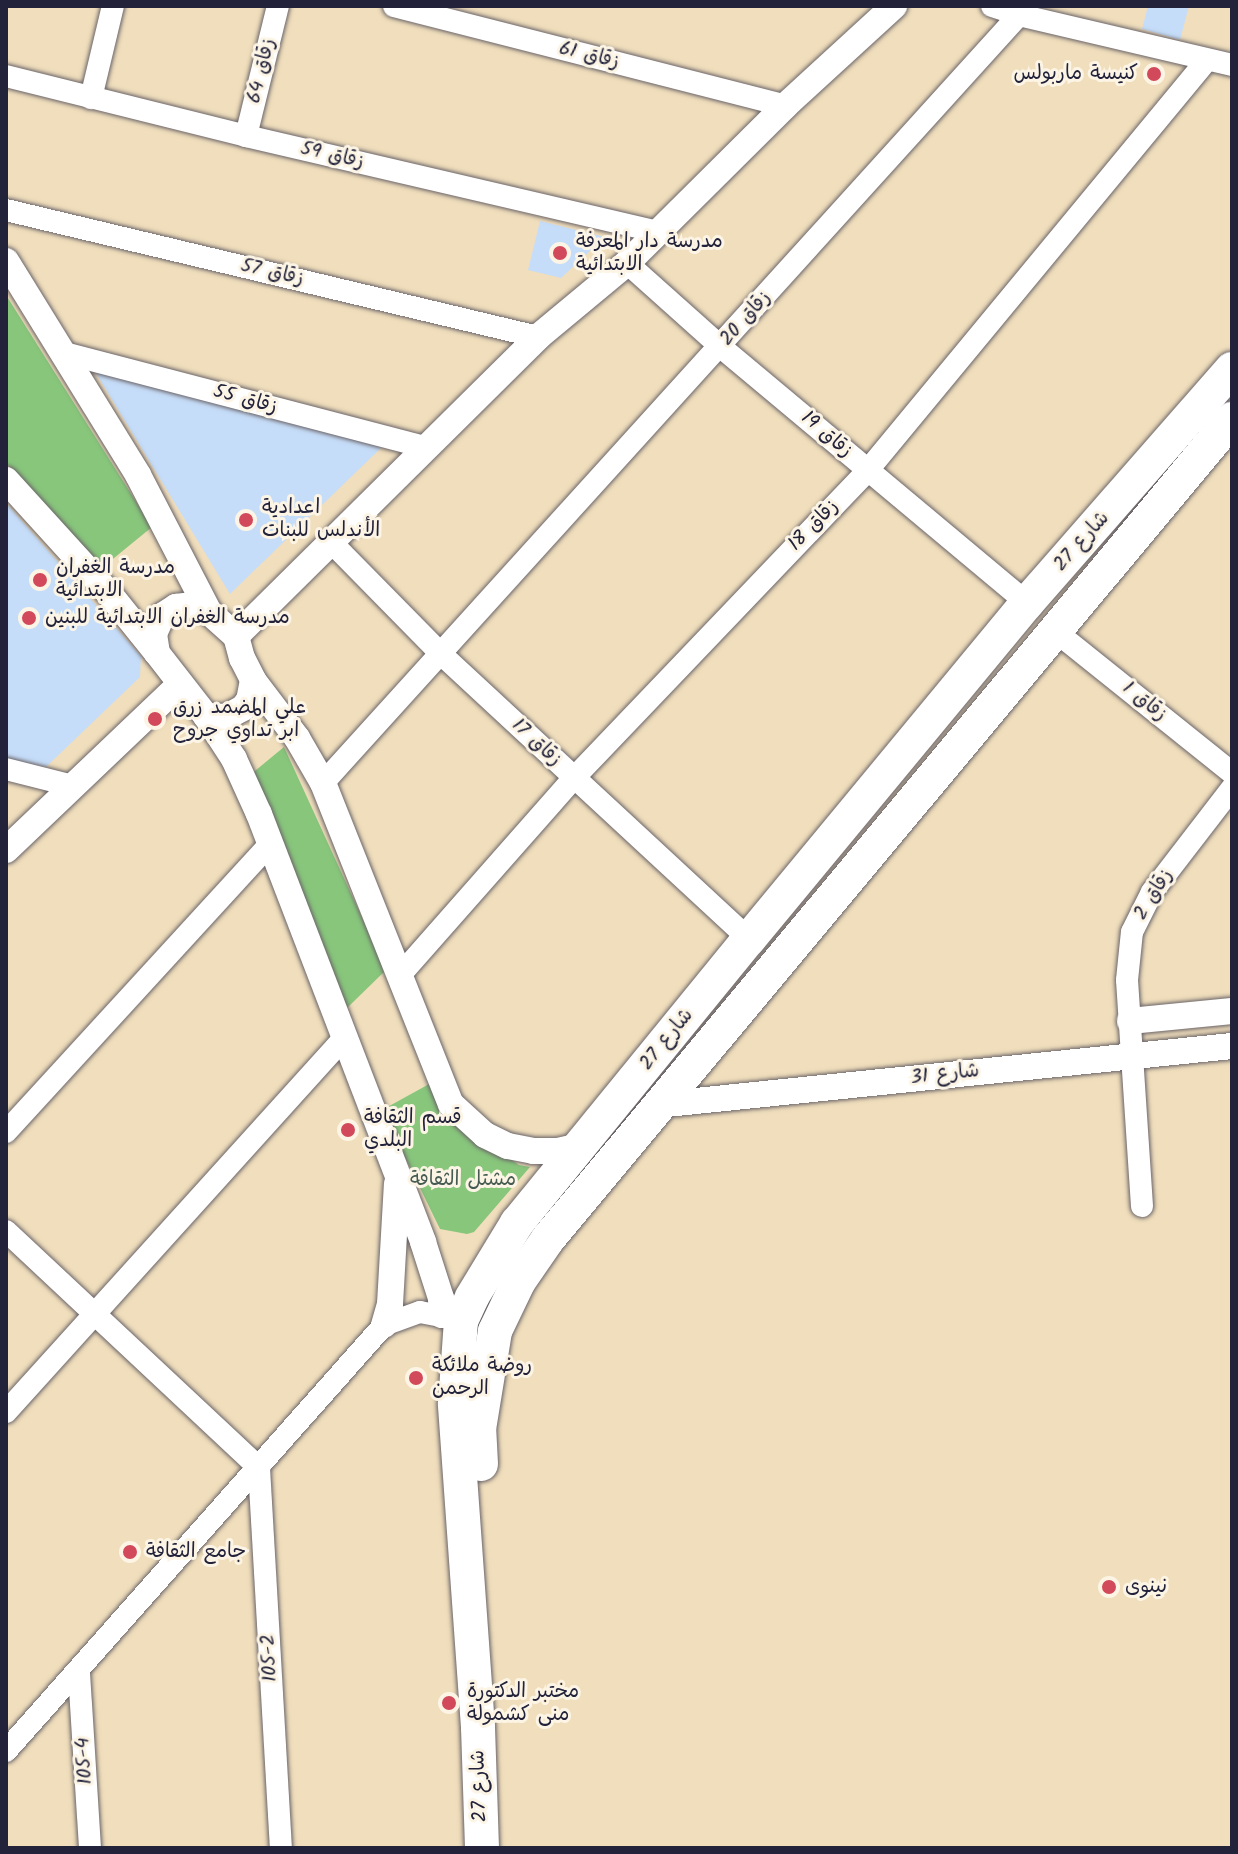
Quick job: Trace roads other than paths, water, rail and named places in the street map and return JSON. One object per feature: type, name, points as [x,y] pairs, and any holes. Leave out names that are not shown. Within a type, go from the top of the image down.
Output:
[{"type":"main road","name":"شارع 27","points":[[482,1848],[478,1727],[451,1318],[517,1223],[749,939],[1027,603],[1168,447],[1232,369]]},
{"type":"main road","name":"شارع 27","points":[[505,1848],[479,1429],[484,1377],[495,1331],[519,1281],[548,1239],[657,1105],[1232,419]]},
{"type":"main road","points":[[840,831],[869,854]]},
{"type":"street","points":[[91,98],[113,6]]},
{"type":"street","name":"زقاق 64","points":[[246,136],[278,6]]},
{"type":"street","name":"زقاق 61","points":[[394,6],[785,106]]},
{"type":"street","points":[[236,636],[538,337],[627,263],[785,106],[894,6]]},
{"type":"street","points":[[992,6],[1232,65]]},
{"type":"street","name":"زقاق 20","points":[[323,783],[1019,15]]},
{"type":"street","name":"زقاق 18","points":[[401,974],[573,779],[868,470],[1207,60]]},
{"type":"street","name":"زقاق 59","points":[[6,76],[246,136],[659,232]]},
{"type":"street","name":"زقاق 57","points":[[6,210],[538,337]]},
{"type":"street","points":[[6,261],[138,475],[209,612],[236,636],[253,680],[297,738],[323,783],[451,1104],[485,1135],[508,1146],[533,1151],[558,1151],[583,1145]]},
{"type":"street","name":"زقاق 19","points":[[627,263],[721,347],[1027,603]]},
{"type":"street","name":"زقاق 55","points":[[64,353],[426,447]]},
{"type":"street","points":[[6,480],[108,592],[157,653],[206,716],[245,782],[451,1318]]},
{"type":"street","name":"زقاق 17","points":[[330,541],[440,653],[749,939]]},
{"type":"street","points":[[157,653],[154,634],[165,614],[175,579],[175,546]]},
{"type":"street","points":[[108,592],[165,614],[184,605],[209,612]]},
{"type":"street","name":"زقاق 1","points":[[1055,631],[1232,773]]},
{"type":"street","points":[[206,716],[235,714],[249,700],[253,680]]},
{"type":"street","points":[[6,850],[179,685]]},
{"type":"street","points":[[6,769],[73,786]]},
{"type":"street","name":"زقاق 2","points":[[1142,1206],[1127,980],[1132,932],[1152,892],[1232,788]]},
{"type":"street","points":[[6,1132],[268,846]]},
{"type":"street","points":[[1130,1021],[1232,1011]]},
{"type":"street","points":[[6,1412],[97,1315],[344,1038]]},
{"type":"street","name":"شارع 31","points":[[657,1105],[1232,1046]]},
{"type":"street","points":[[6,1751],[79,1673],[384,1325],[390,1304],[397,1180]]},
{"type":"street","points":[[6,1231],[259,1468]]},
{"type":"street","points":[[384,1325],[420,1312],[451,1318]]},
{"type":"street","name":"105-2","points":[[259,1468],[281,1848]]},
{"type":"street","name":"105-4","points":[[79,1673],[90,1848]]},
{"type":"place","name":"كنيسة ماربولس","points":[[1154,74]]},
{"type":"place","name":"مدرسة دار المعرفة الابتدائية","points":[[560,253]]},
{"type":"place","name":"اعدادية الأندلس للبنات","points":[[246,520]]},
{"type":"place","name":"مدرسة الغفران الابتدائية","points":[[40,580]]},
{"type":"place","name":"مدرسة الغفران الابتدائية للبنين","points":[[29,618]]},
{"type":"place","name":"علي المضمد زرق ابر تداوي جروح","points":[[155,719]]},
{"type":"place","name":"قسم الثقافة البلدي","points":[[348,1130]]},
{"type":"place","name":"روضة ملائكة الرحمن","points":[[416,1378]]},
{"type":"place","name":"جامع الثقافة","points":[[130,1552]]},
{"type":"place","name":"نينوى","points":[[1109,1587]]},
{"type":"place","name":"مختبر الدكتورة منى كشمولة","points":[[449,1703]]},
{"type":"park label","name":"مشتل الثقافة","points":[[463,1180]]}]
